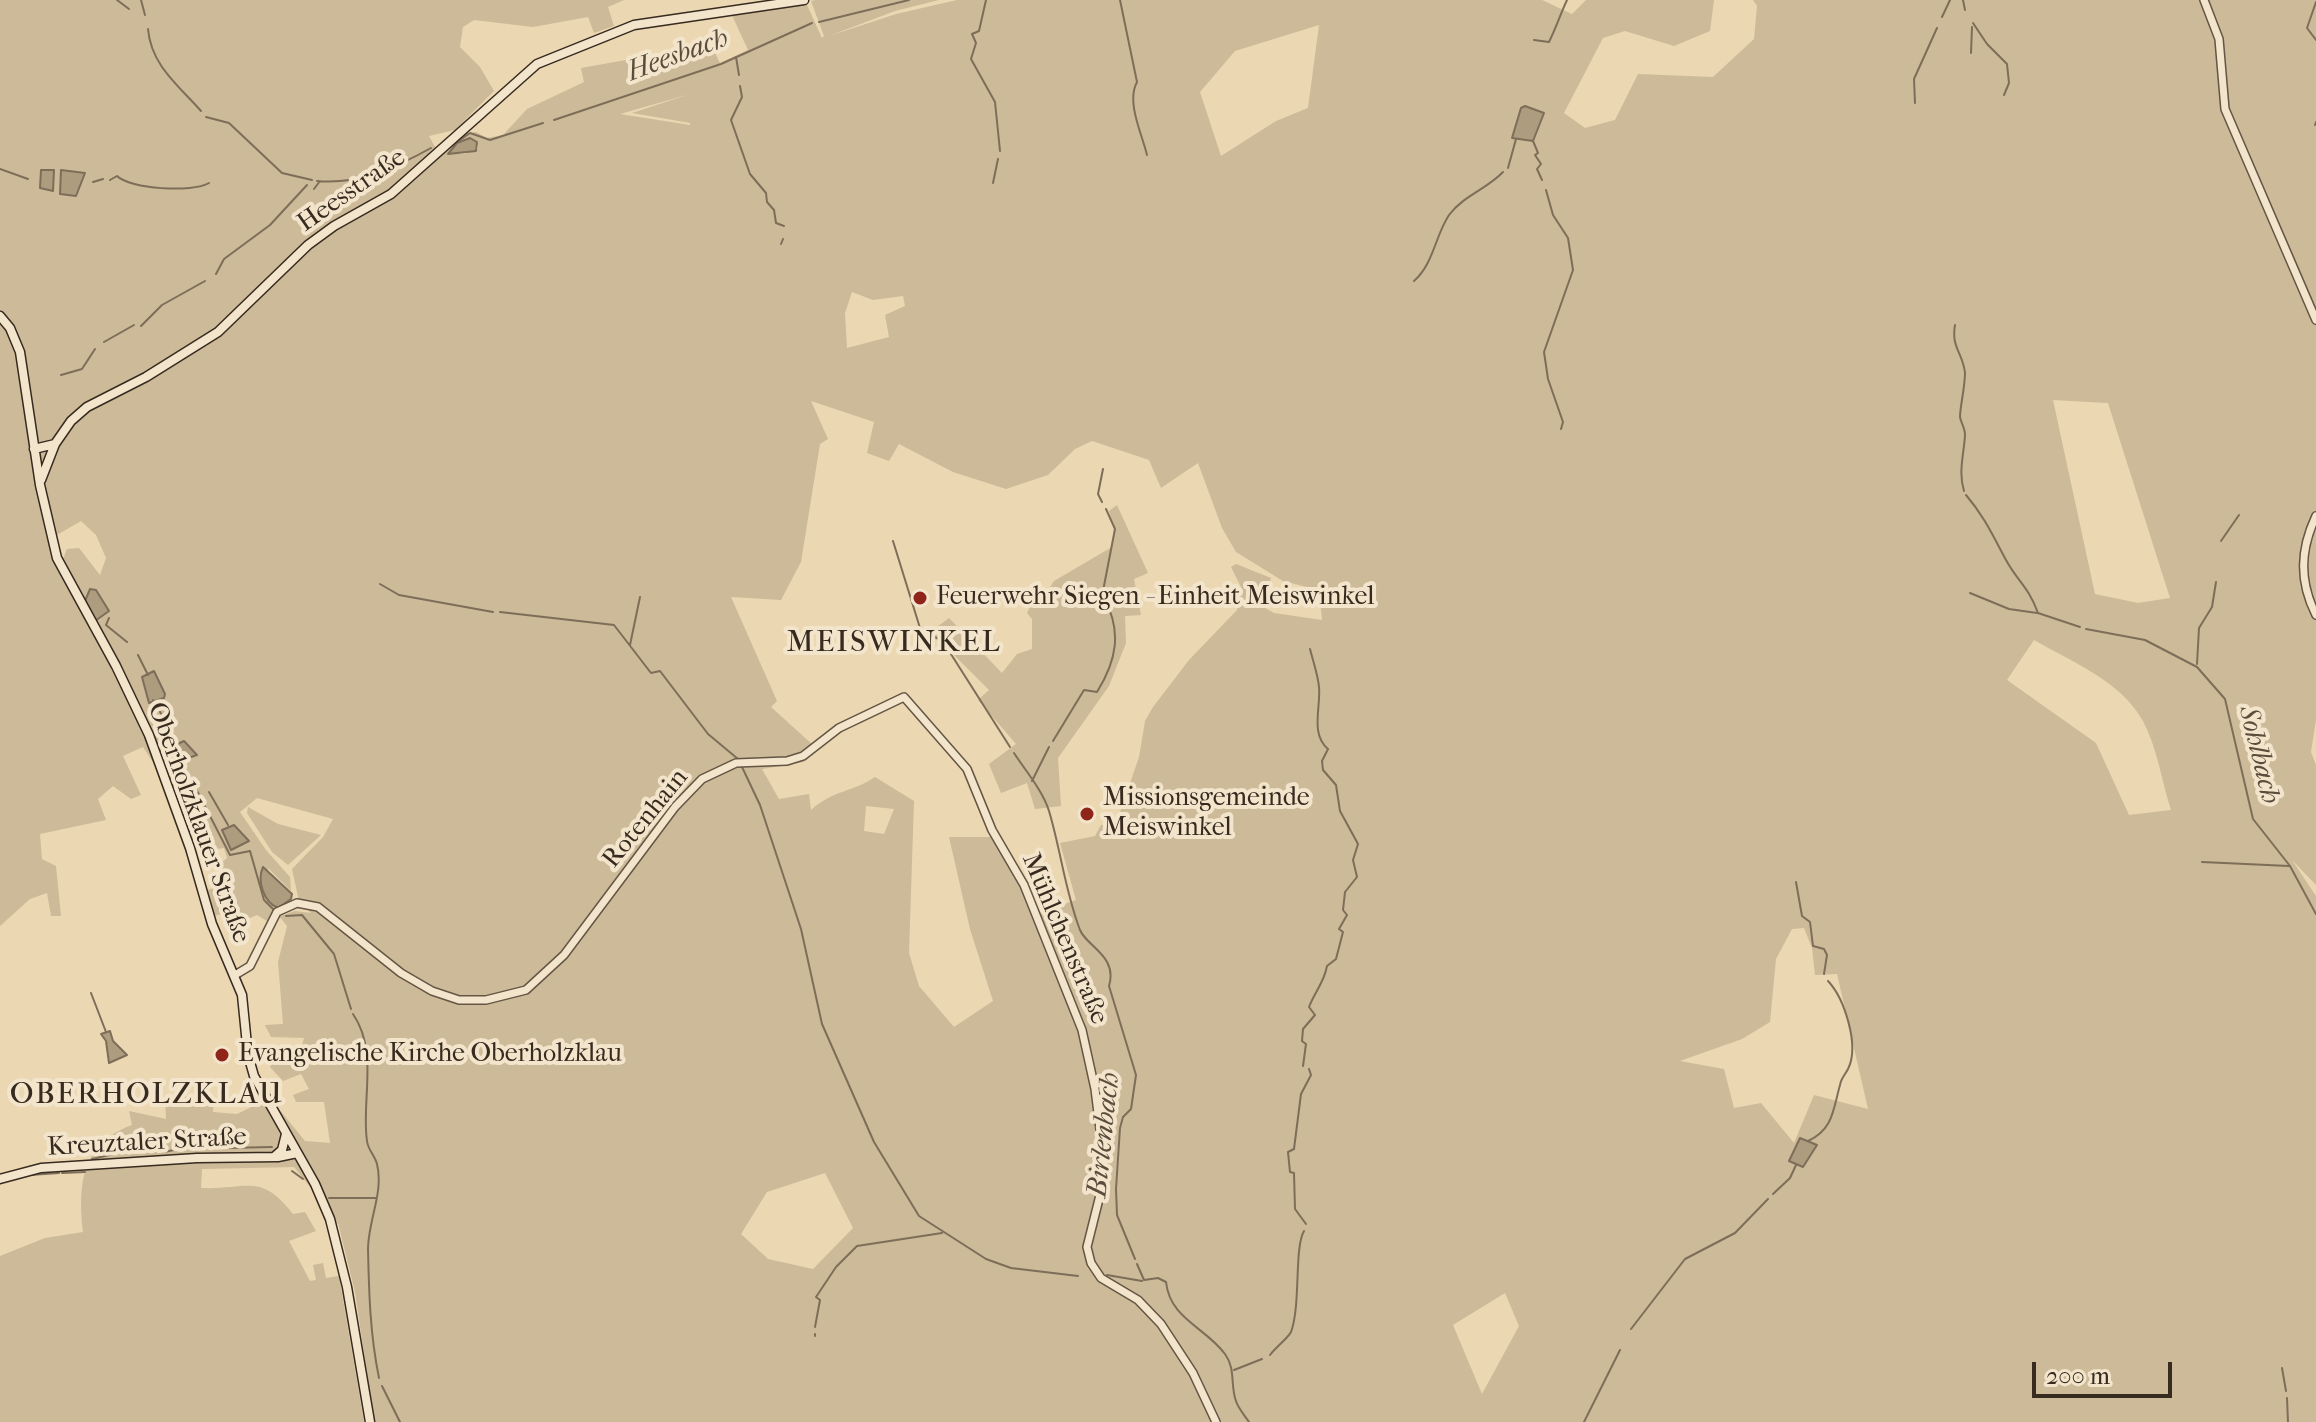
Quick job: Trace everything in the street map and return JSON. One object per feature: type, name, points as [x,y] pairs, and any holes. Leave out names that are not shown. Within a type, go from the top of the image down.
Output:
[{"type":"main road","name":"Heesstraße","points":[[40,485],[54,448],[71,421],[87,407],[146,377],[218,332],[298,254],[334,226],[391,194],[537,64],[634,25],[804,0]]},
{"type":"main road","name":"Oberholzklauer Straße","points":[[0,316],[10,328],[20,352],[34,452],[57,558],[116,666],[149,735],[190,848],[212,924],[235,975],[245,1007],[248,1055],[254,1076],[325,1205],[338,1243],[370,1422]]},
{"type":"main road","points":[[34,452],[54,448]]},
{"type":"main road","points":[[273,1157],[282,1150],[286,1134]]},
{"type":"main road","name":"Kreuztaler Straße","points":[[0,1179],[41,1168],[273,1157],[297,1153]]},
{"type":"street","points":[[2204,0],[2219,39],[2225,109],[2316,320]]},
{"type":"street","points":[[2316,516],[2305,541],[2302,566],[2306,591],[2316,615]]},
{"type":"street","name":"Rotenhain","points":[[235,975],[250,966],[270,919],[277,912],[303,903],[326,912],[401,973],[445,996],[459,1000],[486,1000],[526,990],[564,955],[675,807],[702,779],[736,763],[787,761],[803,756],[839,728],[904,697]]},
{"type":"street","name":"Mühlchenstraße","points":[[904,697],[967,769],[992,830],[1029,895],[1082,1030],[1095,1089],[1104,1161],[1102,1187],[1087,1247],[1096,1271],[1108,1283],[1138,1300],[1161,1324],[1193,1373],[1216,1422]]},
{"type":"shaded area","points":[[0,0],[624,0],[608,7],[614,26],[594,33],[588,17],[533,27],[474,20],[463,27],[460,47],[480,67],[494,91],[455,130],[429,136],[440,156],[464,134],[476,132],[487,138],[503,135],[527,109],[584,82],[581,68],[643,57],[648,69],[713,49],[720,63],[748,50],[731,13],[807,5],[822,38],[824,36],[811,1],[815,0],[939,0],[895,11],[829,36],[896,14],[957,0],[1542,0],[1572,14],[1586,0],[1714,0],[1710,31],[1674,46],[1625,31],[1603,38],[1564,113],[1585,128],[1615,120],[1638,74],[1713,77],[1754,39],[1757,6],[1753,0],[2316,0],[2316,720],[2311,752],[2316,765],[2316,885],[2292,860],[2316,896],[2316,1422],[374,1422],[355,1292],[338,1223],[330,1228],[314,1192],[294,1167],[202,1169],[201,1188],[262,1188],[282,1201],[293,1214],[305,1212],[316,1231],[289,1241],[310,1281],[316,1280],[313,1265],[323,1263],[326,1278],[339,1276],[364,1422],[0,1422],[0,1256],[45,1238],[83,1232],[81,1198],[86,1168],[102,1143],[132,1125],[129,1111],[166,1119],[165,1097],[214,1097],[213,1112],[237,1114],[270,1098],[305,1141],[330,1143],[324,1102],[296,1102],[293,1095],[309,1089],[301,1074],[283,1081],[270,1067],[276,1057],[299,1057],[304,1038],[271,1037],[265,1025],[283,1024],[278,962],[287,926],[279,916],[267,921],[257,915],[229,927],[224,913],[214,916],[207,890],[225,885],[220,864],[227,858],[224,848],[217,849],[198,794],[178,801],[143,747],[123,756],[141,795],[131,799],[113,786],[98,799],[106,820],[40,834],[42,859],[56,866],[61,916],[51,916],[47,893],[30,899],[0,926]],"holes":[[[1319,25],[1308,108],[1276,121],[1221,156],[1200,92],[1235,51]],[[690,94],[632,113],[690,125],[620,114]],[[461,141],[478,146],[478,149],[465,154],[448,154]],[[852,292],[873,300],[903,296],[905,306],[885,315],[889,337],[847,348],[845,313]],[[2053,400],[2108,403],[2170,598],[2138,603],[2095,594]],[[811,401],[874,422],[867,453],[889,461],[899,444],[953,472],[1006,489],[1048,475],[1075,449],[1092,441],[1149,460],[1161,488],[1198,463],[1222,528],[1236,552],[1283,581],[1319,590],[1322,620],[1274,613],[1258,604],[1265,598],[1271,578],[1236,564],[1231,567],[1242,589],[1237,610],[1189,660],[1145,721],[1139,757],[1116,824],[1101,825],[1095,836],[1060,843],[1076,900],[1040,913],[1021,871],[999,837],[949,837],[970,929],[993,1001],[954,1027],[919,986],[909,953],[914,801],[875,777],[828,798],[811,810],[809,794],[779,799],[762,769],[804,762],[813,745],[771,707],[777,701],[731,597],[781,600],[801,562],[820,444],[828,439]],[[81,521],[96,535],[106,558],[100,575],[79,548],[67,549],[63,559],[55,536]],[[2034,640],[2109,684],[2134,707],[2143,721],[2156,753],[2171,810],[2129,815],[2096,743],[2007,680]],[[257,798],[333,819],[323,837],[292,869],[299,901],[311,913],[295,911],[280,916],[268,868],[291,891],[290,877],[266,850],[240,812]],[[866,806],[894,809],[884,834],[864,831]],[[1804,928],[1812,948],[1815,975],[1837,974],[1868,1109],[1814,1095],[1794,1143],[1761,1103],[1734,1108],[1724,1069],[1680,1061],[1742,1039],[1770,1022],[1776,959],[1792,929]],[[825,1173],[853,1228],[813,1269],[768,1259],[741,1234],[767,1192]],[[1505,1293],[1519,1326],[1482,1394],[1453,1325]]]},
{"type":"shaded area","points":[[1525,106],[1544,113],[1533,141],[1512,138],[1521,108]]},
{"type":"shaded area","points":[[470,138],[477,142],[476,151],[448,154],[457,143]]},
{"type":"shaded area","points":[[41,170],[54,170],[53,191],[40,188]]},
{"type":"shaded area","points":[[61,170],[85,173],[76,196],[60,194]]},
{"type":"shaded area","points":[[1117,505],[1148,573],[1134,579],[1141,615],[1125,616],[1126,643],[1109,686],[1058,758],[1061,806],[1035,809],[1027,783],[1001,793],[989,764],[1016,744],[978,700],[989,690],[941,642],[926,635],[949,618],[1002,673],[1017,654],[1032,649],[1032,619],[1027,613],[1035,597],[1044,597],[1054,581],[1112,547],[1114,528],[1109,511]]},
{"type":"shaded area","points":[[90,589],[96,590],[109,611],[95,621],[85,601]]},
{"type":"shaded area","points":[[154,671],[165,694],[164,698],[149,703],[142,677]]},
{"type":"shaded area","points":[[184,741],[197,755],[177,762],[173,746]]},
{"type":"shaded area","points":[[248,807],[278,824],[321,835],[288,865],[272,852],[247,813]]},
{"type":"shaded area","points":[[234,825],[249,841],[231,850],[222,830]]},
{"type":"shaded area","points":[[263,867],[292,894],[291,899],[278,908],[268,901],[263,890]]},
{"type":"shaded area","points":[[110,1031],[113,1041],[127,1055],[109,1063],[106,1041],[101,1034]]},
{"type":"shaded area","points":[[1800,1138],[1817,1145],[1803,1167],[1789,1161]]},
{"type":"waterway","points":[[117,0],[129,9]]},
{"type":"waterway","name":"Heesbach","points":[[141,0],[145,15]]},
{"type":"waterway","name":"Heesbach","points":[[819,22],[909,0]]},
{"type":"waterway","points":[[986,0],[979,31],[972,34],[976,43],[971,59],[995,102],[1000,151]]},
{"type":"waterway","points":[[1120,0],[1137,82],[1134,108],[1147,155]]},
{"type":"waterway","points":[[1534,40],[1549,42],[1567,0]]},
{"type":"waterway","points":[[1942,17],[1950,0]]},
{"type":"waterway","points":[[1963,0],[1965,10]]},
{"type":"waterway","points":[[2316,2],[2307,28],[2316,40]]},
{"type":"waterway","name":"Heesbach","points":[[554,120],[721,64],[812,23]]},
{"type":"waterway","points":[[1973,23],[1987,44],[2007,64],[2009,83],[2004,95]]},
{"type":"waterway","points":[[1971,53],[1972,27]]},
{"type":"waterway","points":[[1915,103],[1914,79],[1937,28]]},
{"type":"waterway","name":"Heesbach","points":[[148,29],[160,64],[201,111]]},
{"type":"waterway","points":[[736,57],[739,75]]},
{"type":"waterway","points":[[740,86],[742,97],[731,120],[750,174],[766,193],[776,223],[784,226]]},
{"type":"waterway","name":"Heesbach","points":[[206,117],[229,123],[282,173],[312,180]]},
{"type":"waterway","name":"Heesbach","points":[[450,147],[470,133],[490,140],[543,123]]},
{"type":"waterway","points":[[1508,168],[1516,139]]},
{"type":"waterway","points":[[1533,141],[1538,153],[1535,155],[1541,164],[1537,169],[1542,180]]},
{"type":"waterway","name":"Heesbach","points":[[317,181],[332,182],[376,174],[431,148]]},
{"type":"waterway","points":[[993,183],[998,159]]},
{"type":"waterway","points":[[0,169],[28,179]]},
{"type":"waterway","points":[[1414,281],[1426,266],[1449,215],[1503,172]]},
{"type":"waterway","points":[[110,180],[117,176],[147,187],[176,189],[209,183]]},
{"type":"waterway","points":[[93,182],[103,179]]},
{"type":"waterway","points":[[314,189],[320,181]]},
{"type":"waterway","points":[[216,274],[224,259],[270,225],[307,185]]},
{"type":"waterway","points":[[1546,190],[1553,215],[1568,238],[1573,270],[1544,352],[1548,379],[1563,422],[1561,429]]},
{"type":"waterway","points":[[781,244],[783,239]]},
{"type":"waterway","points":[[141,326],[162,305],[205,281]]},
{"type":"waterway","points":[[104,342],[134,325]]},
{"type":"waterway","name":"Sohlbach","points":[[1955,325],[1956,345],[1965,373],[1960,417],[1965,435],[1961,470],[1964,491]]},
{"type":"waterway","points":[[61,375],[82,369],[95,349]]},
{"type":"waterway","points":[[1102,502],[1098,494],[1103,469]]},
{"type":"waterway","name":"Sohlbach","points":[[1966,495],[1983,518],[2038,613],[2080,627]]},
{"type":"waterway","points":[[1103,591],[1115,529],[1106,509]]},
{"type":"waterway","points":[[2221,541],[2239,515]]},
{"type":"waterway","name":"Birlenbach","points":[[893,541],[920,628]]},
{"type":"waterway","points":[[2197,664],[2199,628],[2212,607],[2216,582]]},
{"type":"waterway","points":[[380,584],[399,595],[493,612]]},
{"type":"waterway","points":[[1970,593],[2009,609],[2037,613]]},
{"type":"waterway","points":[[630,645],[640,597]]},
{"type":"waterway","points":[[1053,741],[1084,690],[1097,692],[1113,657],[1115,634],[1104,598]]},
{"type":"waterway","points":[[500,612],[614,625],[651,673],[660,671],[708,734],[738,759]]},
{"type":"waterway","points":[[109,618],[106,625],[127,642]]},
{"type":"waterway","name":"Sohlbach","points":[[2086,629],[2145,640],[2197,667],[2225,699],[2253,819],[2290,866],[2316,914]]},
{"type":"waterway","name":"Birlenbach","points":[[927,634],[942,640],[1010,747]]},
{"type":"waterway","points":[[1303,1066],[1306,1044],[1302,1041],[1303,1029],[1315,1015],[1309,1007],[1327,966],[1336,959],[1343,932],[1339,929],[1347,915],[1343,910],[1345,892],[1357,877],[1353,860],[1358,844],[1340,811],[1336,785],[1323,770],[1322,761],[1328,749],[1319,736],[1319,687],[1310,649]]},
{"type":"waterway","points":[[138,655],[148,675]]},
{"type":"waterway","points":[[153,700],[166,722],[168,745],[182,785],[192,781],[230,855],[250,851],[264,900],[275,911]]},
{"type":"waterway","points":[[1032,781],[1049,747]]},
{"type":"waterway","name":"Birlenbach","points":[[1014,753],[1046,803],[1080,930],[1109,967],[1109,986],[1136,1075],[1131,1109],[1123,1117],[1120,1128],[1116,1189],[1117,1215],[1135,1259]]},
{"type":"waterway","points":[[742,767],[760,805],[801,929],[822,1024],[874,1142],[919,1216],[986,1259],[1011,1268],[1078,1276]]},
{"type":"waterway","points":[[209,792],[228,825]]},
{"type":"waterway","points":[[2202,862],[2289,866]]},
{"type":"waterway","points":[[1796,882],[1802,916],[1810,922],[1813,946],[1824,949],[1827,955],[1824,974]]},
{"type":"waterway","points":[[286,916],[302,915],[334,954],[351,1009]]},
{"type":"waterway","points":[[1808,1141],[1827,1125],[1851,1059],[1851,1035],[1845,1010],[1828,981]]},
{"type":"waterway","points":[[91,993],[106,1032]]},
{"type":"waterway","points":[[353,1014],[365,1044],[367,1141],[379,1175],[368,1249],[372,1329],[379,1378]]},
{"type":"waterway","points":[[1306,1224],[1295,1209],[1294,1173],[1290,1172],[1288,1152],[1294,1149],[1301,1094],[1311,1075],[1309,1069]]},
{"type":"waterway","points":[[92,1159],[131,1150],[164,1152],[204,1144],[226,1148],[272,1147]]},
{"type":"waterway","points":[[1773,1194],[1790,1178],[1796,1165]]},
{"type":"waterway","points":[[292,1171],[303,1179]]},
{"type":"waterway","points":[[62,1173],[85,1172]]},
{"type":"waterway","points":[[30,1175],[59,1173]]},
{"type":"waterway","points":[[329,1198],[376,1198]]},
{"type":"waterway","points":[[1631,1329],[1685,1259],[1735,1233],[1768,1199]]},
{"type":"waterway","points":[[1270,1355],[1291,1332],[1296,1307],[1299,1250],[1304,1231]]},
{"type":"waterway","points":[[815,1327],[820,1300],[816,1297],[836,1267],[857,1246],[942,1233]]},
{"type":"waterway","name":"Birlenbach","points":[[1137,1264],[1144,1280],[1158,1278],[1166,1282],[1169,1295],[1181,1314],[1225,1354],[1231,1365],[1236,1401],[1249,1422]]},
{"type":"waterway","points":[[1107,1275],[1142,1281]]},
{"type":"waterway","points":[[1584,1422],[1620,1350]]},
{"type":"waterway","points":[[1234,1370],[1262,1359]]},
{"type":"waterway","points":[[2282,1368],[2286,1391]]},
{"type":"waterway","points":[[382,1386],[400,1422]]},
{"type":"waterway","points":[[2287,1398],[2288,1422]]},
{"type":"place","name":"Feuerwehr Siegen - Einheit Meiswinkel","points":[[920,598]]},
{"type":"place","name":"Missionsgemeinde Meiswinkel","points":[[1087,814]]},
{"type":"place","name":"Evangelische Kirche Oberholzklau","points":[[222,1055]]},
{"type":"district","name":"MEISWINKEL","points":[[894,644]]},
{"type":"district","name":"OBERHOLZKLAU","points":[[147,1096]]}]
